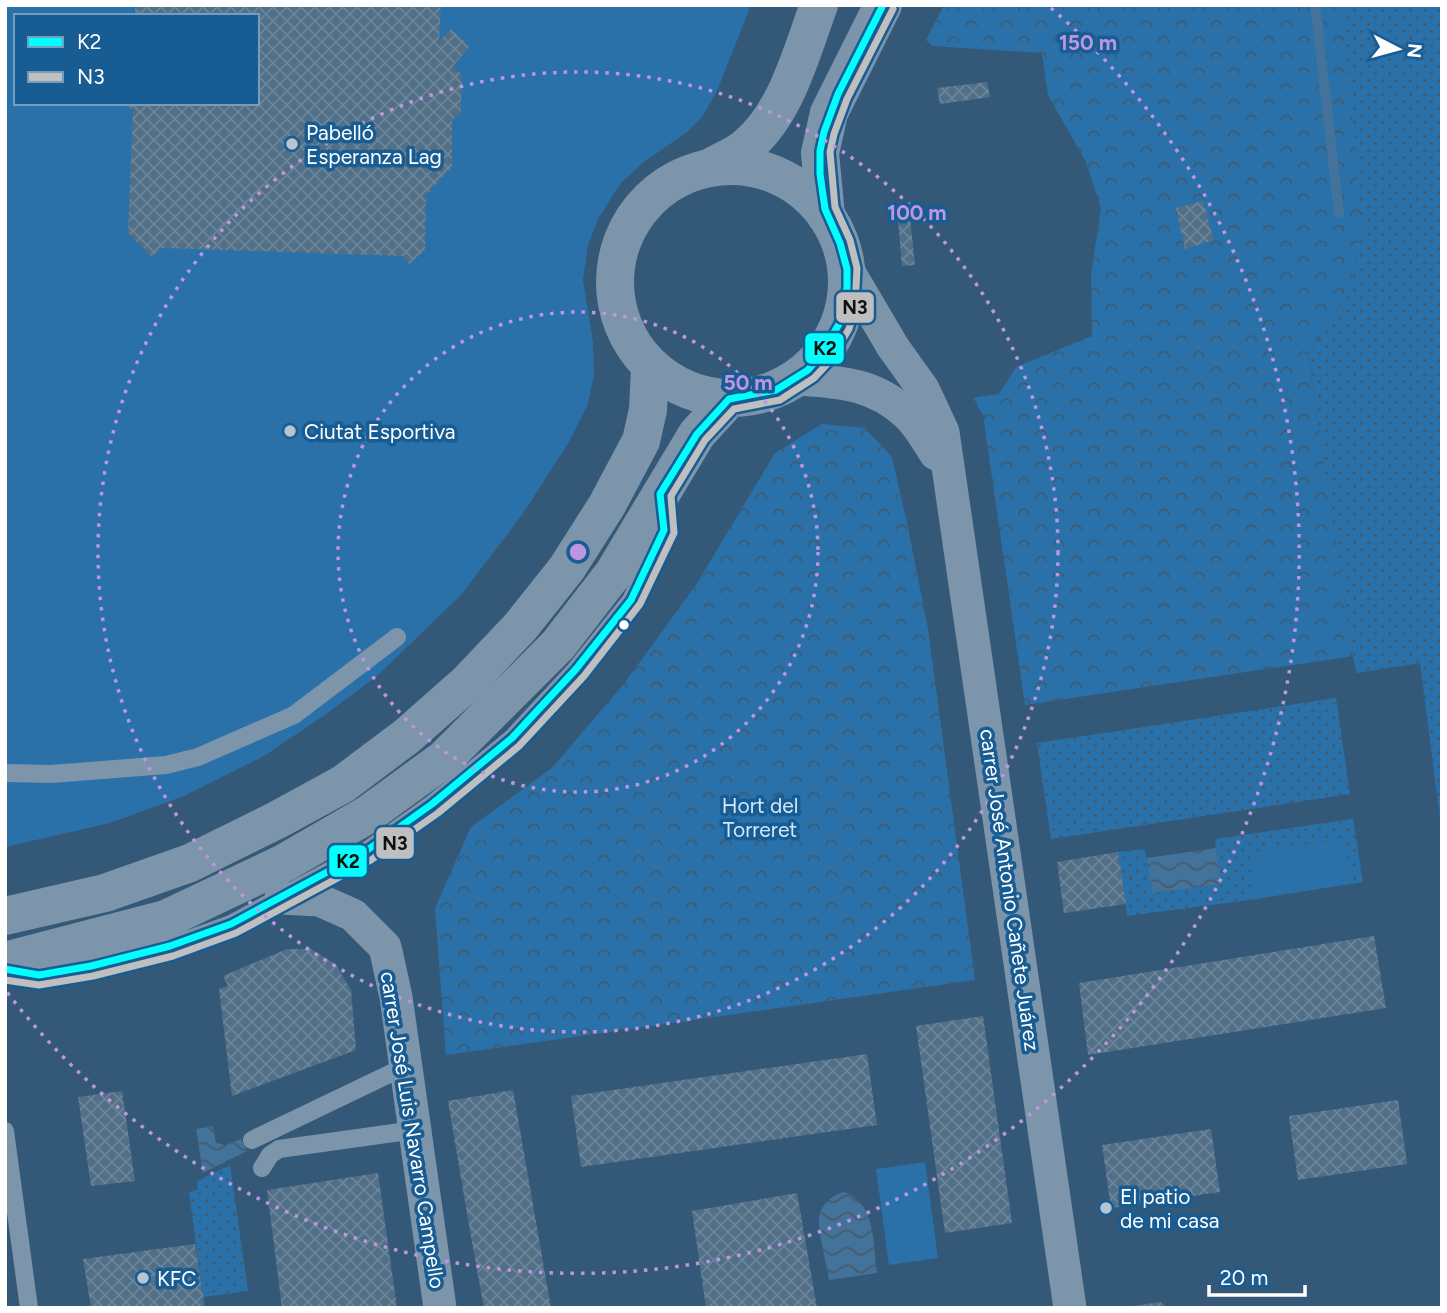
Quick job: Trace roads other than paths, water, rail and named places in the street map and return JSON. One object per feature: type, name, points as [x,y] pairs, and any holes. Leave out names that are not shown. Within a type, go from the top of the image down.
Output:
[{"type":"highway","points":[[708,168],[738,166],[768,172],[795,185],[826,216],[840,242],[846,269],[845,305],[833,339],[810,367],[796,379],[764,393],[729,398],[707,396],[686,390],[650,366],[635,348],[624,328],[617,306],[617,260],[629,228],[648,201],[676,180],[708,168],[746,148],[768,126],[783,97],[819,5]]},
{"type":"highway","points":[[826,216],[820,153],[829,113],[883,5]]},
{"type":"highway","points":[[5,916],[105,893],[190,863],[342,784],[407,736],[467,683],[520,626],[567,568],[607,505],[641,441],[648,410],[650,366]]},
{"type":"highway","points":[[5,961],[166,919],[284,863],[367,815],[444,759],[558,645],[613,574],[697,434],[729,398]]},
{"type":"street","name":"carrer José Antonio Cañete Juárez","points":[[846,269],[893,347],[923,389],[943,432],[1070,1308]]},
{"type":"street","name":"carrer José Antonio Cañete Juárez","points":[[796,379],[836,381],[877,392],[909,415],[950,472]]},
{"type":"street","name":"carrer José Luis Navarro Campello","points":[[281,898],[319,900],[354,915],[385,947],[396,997],[440,1308]]},
{"type":"lane","points":[[5,969],[39,975],[91,966],[170,946],[231,924],[366,851],[432,804],[512,738],[576,669],[631,600],[664,530],[660,494]]},
{"type":"lane","points":[[5,773],[51,774],[166,765],[198,757],[294,715],[397,637]]},
{"type":"lane","points":[[252,1140],[406,1066]]},
{"type":"lane","points":[[262,1168],[270,1155],[279,1149],[415,1130]]},
{"type":"lane","points":[[5,1131],[29,1308]]},
{"type":"water","points":[[1216,848],[1221,884],[1152,893],[1147,858]]},
{"type":"water","points":[[213,1126],[216,1143],[225,1145],[241,1139],[247,1151],[203,1173],[196,1129]]},
{"type":"water","points":[[844,1192],[862,1205],[867,1215],[877,1273],[829,1280],[819,1219],[827,1201]]},
{"type":"waterway","points":[[1315,5],[1339,213]]},
{"type":"place","name":"Pabelló Esperanza Lag","points":[[292,144]]},
{"type":"place","name":"Ciutat Esportiva","points":[[290,431]]},
{"type":"place","name":"El patio de mi casa","points":[[1106,1208]]},
{"type":"place","name":"KFC","points":[[143,1278]]},
{"type":"park label","name":"Hort del Torreret","points":[[760,817]]}]
